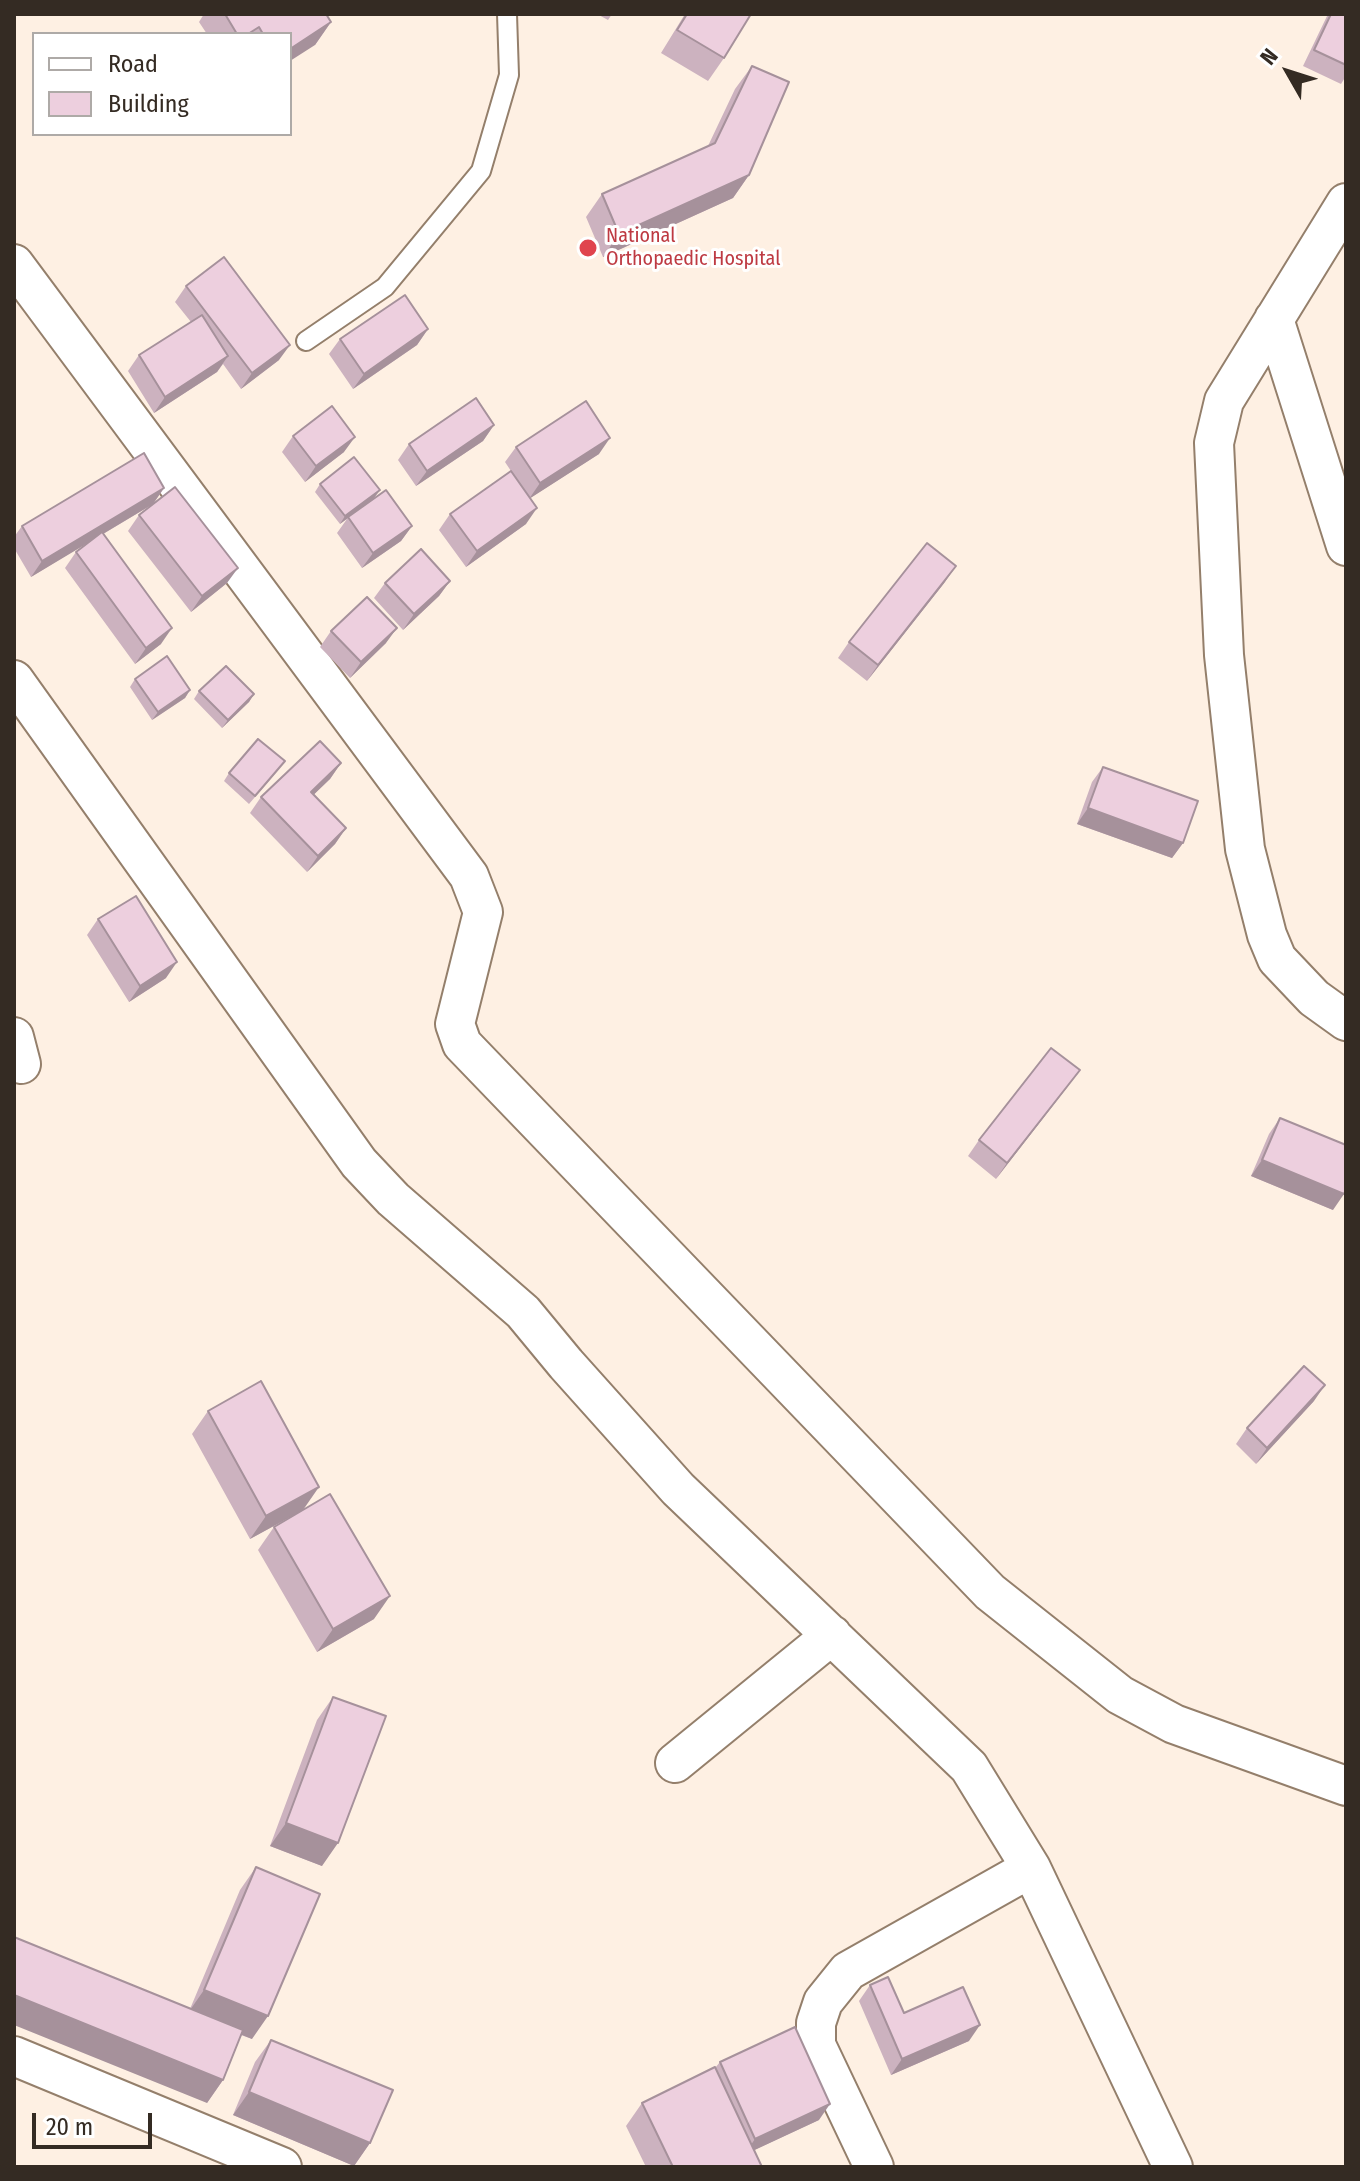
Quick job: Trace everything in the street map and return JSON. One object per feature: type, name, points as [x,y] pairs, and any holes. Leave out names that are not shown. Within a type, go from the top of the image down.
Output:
[{"type":"street","points":[[1346,203],[1224,401],[1214,443],[1224,655],[1245,849],[1267,935],[1277,959],[1314,998],[1346,1021]]},
{"type":"street","points":[[14,264],[469,876],[483,912],[455,1024],[462,1044],[990,1592],[1120,1695],[1174,1724],[1346,1786]]},
{"type":"street","points":[[1274,319],[1346,546]]},
{"type":"street","points":[[14,680],[359,1163],[393,1199],[523,1312],[678,1489],[969,1767],[1031,1868],[1173,2167]]},
{"type":"street","points":[[675,1763],[832,1635]]},
{"type":"street","points":[[874,2167],[816,2045],[816,2023],[823,2002],[848,1971],[1031,1868]]},
{"type":"street","points":[[14,2056],[282,2167]]},
{"type":"lane","points":[[306,341],[385,287],[481,171],[509,75],[507,14]]},
{"type":"building","points":[[225,14],[326,14],[331,22],[292,48],[292,32],[262,32],[259,27],[251,32],[236,32]]},
{"type":"building","points":[[687,14],[751,14],[724,58],[677,30]]},
{"type":"building","points":[[1331,14],[1346,14],[1346,65],[1314,50]]},
{"type":"building","points":[[752,66],[789,82],[749,175],[619,234],[602,194],[715,143]]},
{"type":"building","points":[[224,257],[290,345],[252,373],[186,286]]},
{"type":"building","points":[[405,295],[428,329],[364,374],[340,339]]},
{"type":"building","points":[[202,315],[228,356],[165,397],[139,355]]},
{"type":"building","points":[[476,398],[494,425],[427,471],[409,444]]},
{"type":"building","points":[[586,401],[610,438],[540,483],[516,447]]},
{"type":"building","points":[[332,406],[355,437],[316,466],[293,436]]},
{"type":"building","points":[[144,453],[164,488],[42,561],[22,526]]},
{"type":"building","points":[[354,457],[380,490],[345,516],[320,484]]},
{"type":"building","points":[[511,471],[537,508],[477,551],[450,514]]},
{"type":"building","points":[[175,487],[238,568],[202,596],[139,515]]},
{"type":"building","points":[[386,490],[412,526],[373,553],[348,517]]},
{"type":"building","points":[[102,532],[172,628],[146,648],[76,552]]},
{"type":"building","points":[[927,543],[956,566],[878,665],[849,642]]},
{"type":"building","points":[[421,549],[450,581],[414,614],[385,583]]},
{"type":"building","points":[[367,597],[397,628],[361,662],[331,631]]},
{"type":"building","points":[[167,656],[190,690],[158,712],[135,679]]},
{"type":"building","points":[[226,666],[254,694],[228,720],[199,691]]},
{"type":"building","points":[[258,739],[285,761],[255,796],[229,773]]},
{"type":"building","points":[[320,741],[341,763],[311,792],[346,828],[318,856],[261,797]]},
{"type":"building","points":[[1103,767],[1198,801],[1183,843],[1088,808]]},
{"type":"building","points":[[136,896],[177,962],[140,986],[98,919]]},
{"type":"building","points":[[1051,1048],[1080,1070],[1007,1163],[979,1140]]},
{"type":"building","points":[[1280,1118],[1346,1145],[1344,1194],[1262,1160]]},
{"type":"building","points":[[1304,1366],[1325,1385],[1267,1448],[1247,1428]]},
{"type":"building","points":[[261,1381],[319,1487],[266,1516],[208,1411]]},
{"type":"building","points":[[330,1494],[390,1596],[333,1629],[274,1527]]},
{"type":"building","points":[[333,1697],[386,1716],[338,1843],[286,1823]]},
{"type":"building","points":[[256,1867],[320,1894],[268,2016],[204,1990]]},
{"type":"building","points":[[14,1937],[243,2030],[223,2080],[14,1995]]},
{"type":"building","points":[[888,1977],[904,2013],[963,1987],[980,2025],[902,2059],[870,1985]]},
{"type":"building","points":[[795,2027],[830,2104],[755,2139],[720,2062]]},
{"type":"building","points":[[271,2040],[393,2090],[370,2143],[249,2092]]},
{"type":"building","points":[[715,2067],[762,2167],[673,2167],[642,2103]]},
{"type":"place","name":"National Orthopaedic Hospital","points":[[588,248]]}]
